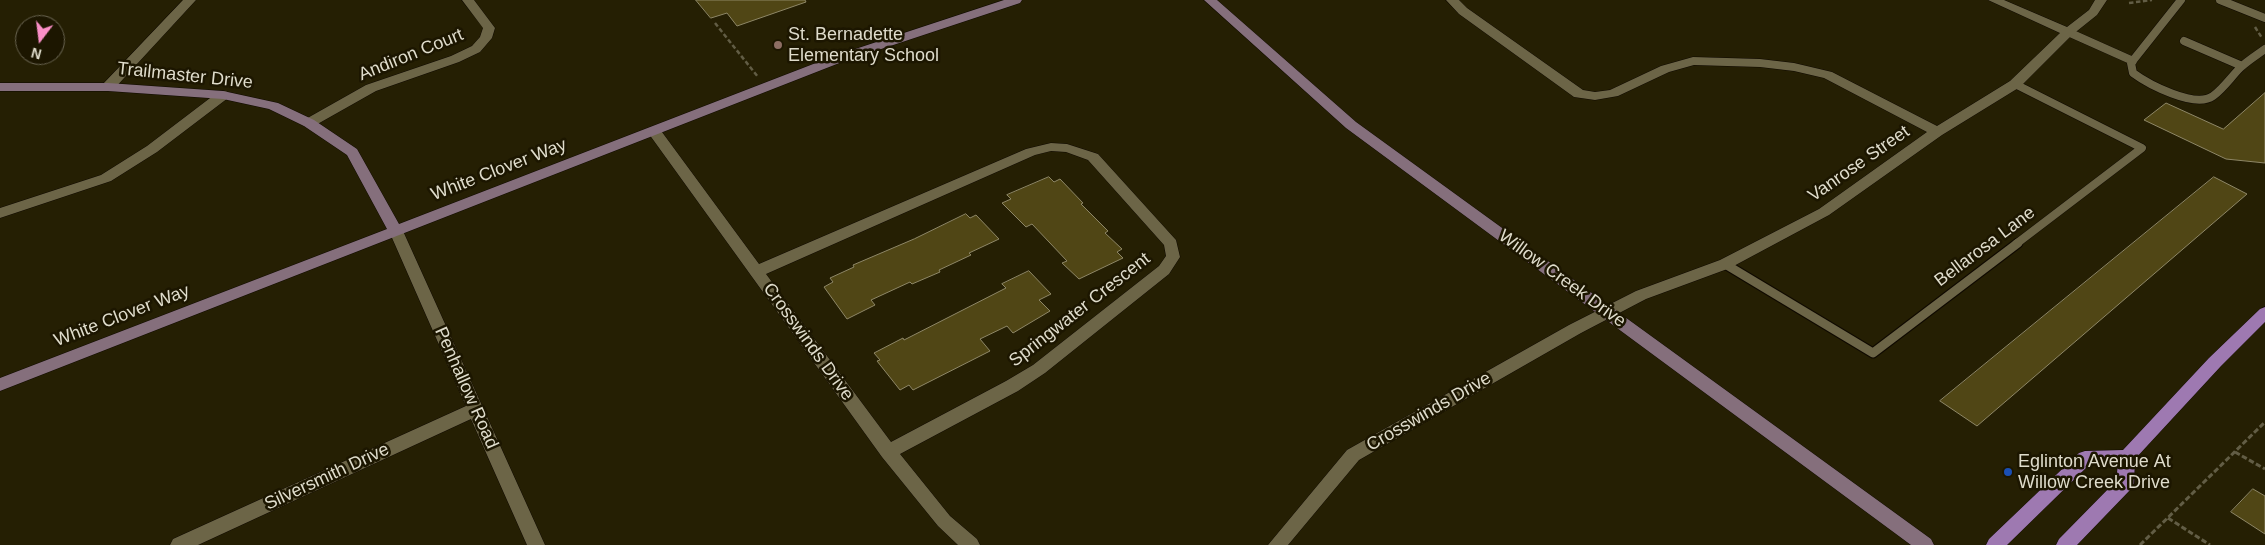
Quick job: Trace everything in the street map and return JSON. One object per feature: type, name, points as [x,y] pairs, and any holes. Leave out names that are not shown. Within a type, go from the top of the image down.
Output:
[{"type":"main road","points":[[2065,545],[2125,484],[2127,457],[2215,362],[2265,313]]},
{"type":"main road","points":[[1995,545],[2085,458],[2127,457]]},
{"type":"street","points":[[108,87],[190,0]]},
{"type":"street","name":"Andiron Court","points":[[309,123],[370,88],[476,49],[486,38],[488,28],[468,0]]},
{"type":"street","name":"White Clover Way","points":[[0,385],[766,87],[879,45],[1016,0]]},
{"type":"street","name":"Willow Creek Drive","points":[[1210,0],[1351,125],[1925,545]]},
{"type":"street","points":[[1452,0],[1462,11],[1580,94],[1595,96],[1613,93],[1666,70],[1693,61],[1768,64],[1794,67],[1828,75],[1938,132]]},
{"type":"street","points":[[1994,0],[2068,32]]},
{"type":"street","name":"Vanrose Street","points":[[1608,312],[1641,295],[1725,264],[1824,212],[1938,132],[2015,84],[2068,32],[2093,12],[2101,0]]},
{"type":"street","name":"Trailmaster Drive","points":[[0,87],[108,87],[223,95],[273,106],[309,123],[352,152],[396,231]]},
{"type":"street","points":[[0,213],[106,178],[152,149],[223,95]]},
{"type":"street","name":"Crosswinds Drive","points":[[654,131],[888,452],[944,521],[971,545]]},
{"type":"street","name":"Springwater Crescent","points":[[756,272],[1032,152],[1051,147],[1067,148],[1093,157],[1171,244],[1172,257],[1164,270],[1039,369],[1012,386],[888,452]]},
{"type":"street","name":"Penhallow Road","points":[[396,231],[536,545]]},
{"type":"street","name":"Crosswinds Drive","points":[[1277,545],[1353,455],[1608,312]]},
{"type":"street","name":"Silversmith Drive","points":[[179,545],[476,409]]},
{"type":"lane","points":[[2181,0],[2133,61],[2131,69],[2142,80],[2181,97],[2204,100],[2212,97],[2242,66],[2265,49]]},
{"type":"lane","points":[[2220,0],[2265,18]]},
{"type":"lane","points":[[2068,32],[2133,61]]},
{"type":"lane","points":[[2184,40],[2242,66]]},
{"type":"lane","name":"Bellarosa Lane","points":[[1725,264],[1873,353],[2142,148],[2015,84]]},
{"type":"path","points":[[2130,3],[2152,0]]},
{"type":"path","points":[[714,23],[766,87]]},
{"type":"path","points":[[2140,545],[2265,422]]},
{"type":"path","points":[[2235,452],[2265,469]]},
{"type":"path","points":[[2168,518],[2210,545]]},
{"type":"building","points":[[696,0],[805,0],[806,2],[737,26],[727,13],[711,18]]},
{"type":"building","points":[[2265,93],[2265,163],[2226,159],[2144,120],[2166,103],[2223,129]]},
{"type":"building","points":[[1049,177],[1054,182],[1060,179],[1083,203],[1081,204],[1108,231],[1105,233],[1122,249],[1117,252],[1123,258],[1079,279],[1062,263],[1067,261],[1032,224],[1026,227],[1002,203],[1011,199],[1007,195]]},
{"type":"building","points":[[2214,177],[2247,194],[1977,426],[1940,401]]},
{"type":"building","points":[[966,214],[970,218],[976,215],[999,239],[969,253],[971,255],[939,270],[940,272],[912,284],[910,282],[871,300],[875,305],[847,319],[824,287],[833,282],[830,278],[854,267],[853,265]]},
{"type":"building","points":[[1029,271],[1051,294],[1039,300],[1050,311],[1013,333],[1007,326],[980,339],[990,351],[913,390],[909,385],[900,390],[877,361],[880,360],[874,353],[903,338],[904,340],[1006,288],[1002,284]]},
{"type":"building","points":[[2253,489],[2265,496],[2265,534],[2231,512]]},
{"type":"place","name":"St. Bernadette Elementary School","points":[[778,45]]},
{"type":"place","name":"Eglinton Avenue At Willow Creek Drive","points":[[2008,472]]}]
